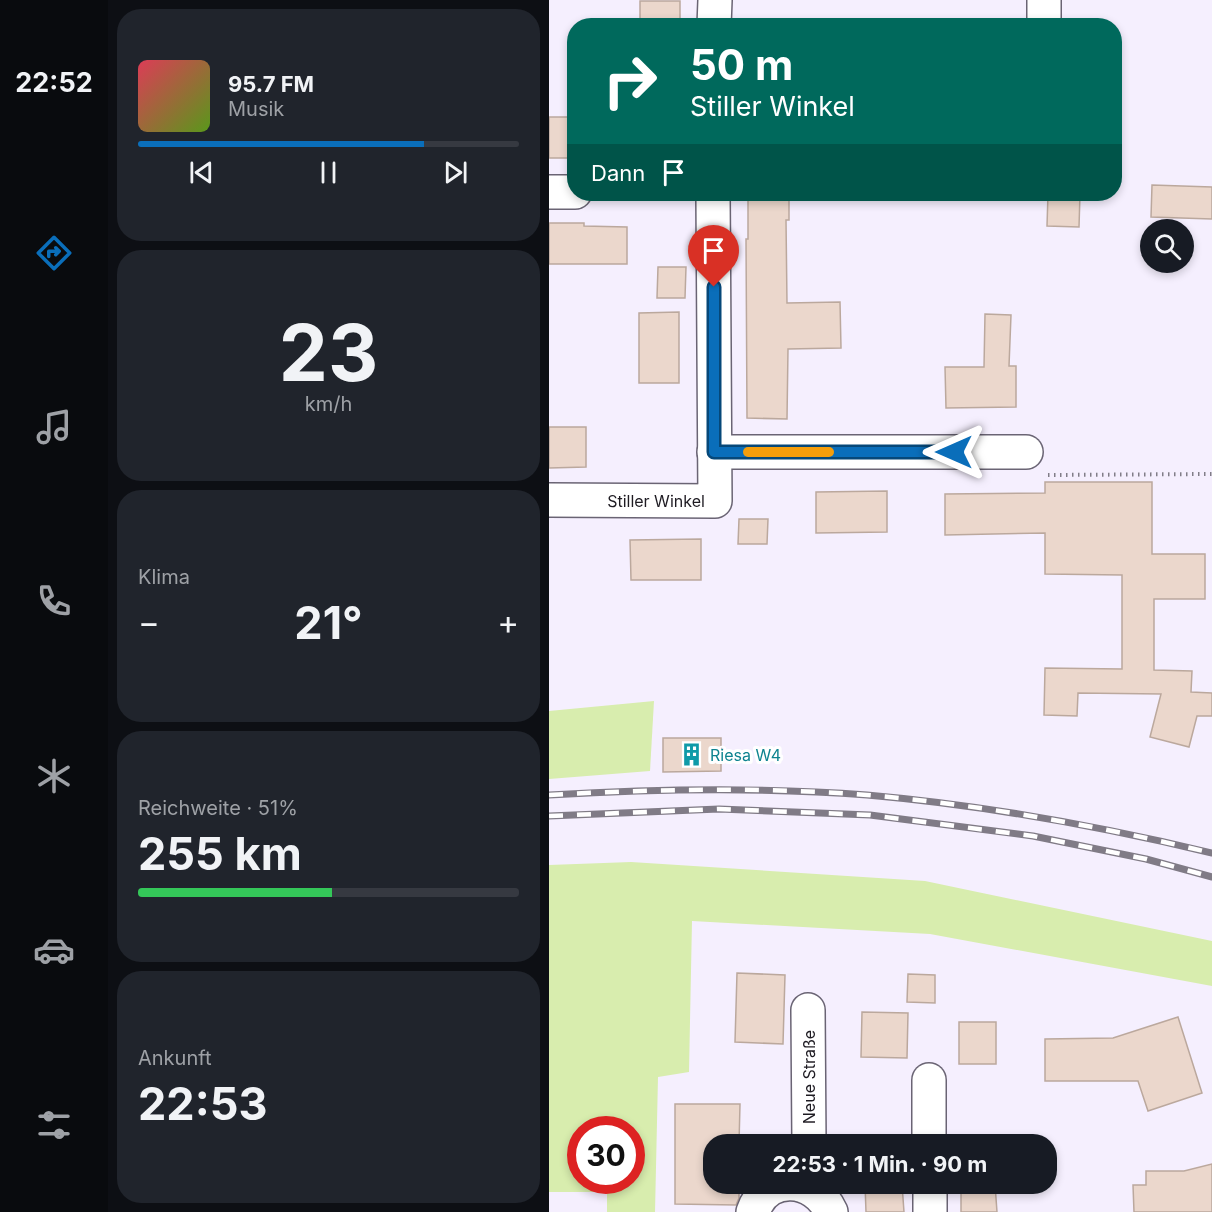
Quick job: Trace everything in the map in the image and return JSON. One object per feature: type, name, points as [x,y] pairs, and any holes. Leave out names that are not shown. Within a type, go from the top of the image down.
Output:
[{"type":"street","points":[[714,18],[715,0]]},
{"type":"street","points":[[1044,0],[1044,18]]},
{"type":"street","points":[[549,192],[567,192]]},
{"type":"street","name":"Stiller Winkel","points":[[549,500],[715,501],[713,201]]},
{"type":"street","points":[[714,452],[1026,452]]},
{"type":"street","name":"Neue Straße","points":[[808,1010],[809,1134]]},
{"type":"street","points":[[929,1080],[929,1134]]},
{"type":"street","points":[[753,1212],[764,1194]]},
{"type":"street","points":[[818,1194],[831,1212]]},
{"type":"street","points":[[930,1194],[930,1212]]},
{"type":"path","points":[[1026,452],[1041,475],[1212,474]]},
{"type":"green space","points":[[654,701],[650,771],[549,779],[549,711]]},
{"type":"green space","points":[[631,862],[925,881],[1212,941],[1212,986],[930,934],[692,921],[689,1072],[658,1077],[655,1212],[607,1212],[607,1194],[645,1194],[645,1116],[567,1116],[567,1192],[549,1192],[549,865]]},
{"type":"building","points":[[640,1],[680,1],[680,18],[640,18]]},
{"type":"building","points":[[549,117],[567,117],[567,158],[549,158]]},
{"type":"building","points":[[1152,185],[1212,187],[1212,219],[1151,217]]},
{"type":"building","points":[[748,201],[789,201],[789,220],[786,220],[787,303],[840,302],[841,348],[788,349],[787,419],[747,418],[746,239],[748,239]]},
{"type":"building","points":[[1048,201],[1080,201],[1079,227],[1047,226]]},
{"type":"building","points":[[549,223],[627,227],[627,264],[549,264]]},
{"type":"building","points":[[658,267],[686,267],[685,298],[657,298]]},
{"type":"building","points":[[679,312],[679,383],[639,383],[639,313]]},
{"type":"building","points":[[985,314],[1011,315],[1009,366],[1016,366],[1016,407],[946,408],[945,367],[984,367]]},
{"type":"building","points":[[549,427],[586,427],[586,467],[549,468]]},
{"type":"building","points":[[1045,482],[1152,482],[1152,554],[1205,554],[1205,599],[1154,599],[1154,670],[1192,671],[1191,692],[1212,693],[1212,716],[1197,716],[1189,747],[1150,737],[1161,694],[1078,693],[1077,716],[1044,715],[1045,668],[1122,669],[1122,575],[1045,574],[1045,533],[945,535],[945,494],[1045,493]]},
{"type":"building","points":[[887,491],[887,532],[816,533],[816,492]]},
{"type":"building","points":[[739,519],[768,519],[767,544],[738,544]]},
{"type":"building","points":[[701,539],[701,580],[631,580],[630,540]]},
{"type":"building","name":"Riesa W4","points":[[663,738],[721,738],[721,771],[663,772]]},
{"type":"building","points":[[737,973],[785,975],[783,1044],[735,1042]]},
{"type":"building","points":[[908,974],[935,975],[935,1003],[907,1002]]},
{"type":"building","points":[[862,1012],[908,1013],[907,1058],[861,1057]]},
{"type":"building","points":[[1178,1017],[1202,1093],[1148,1111],[1138,1081],[1045,1081],[1045,1039],[1113,1038]]},
{"type":"building","points":[[959,1022],[996,1022],[996,1064],[959,1064]]},
{"type":"building","points":[[675,1104],[740,1104],[739,1134],[703,1134],[703,1194],[739,1194],[736,1205],[675,1204]]},
{"type":"building","points":[[1212,1164],[1212,1212],[1134,1212],[1133,1185],[1146,1185],[1146,1171],[1184,1171]]},
{"type":"building","points":[[865,1194],[903,1194],[904,1212],[866,1212]]},
{"type":"building","points":[[961,1194],[996,1194],[997,1212],[961,1212]]},
{"type":"railway","points":[[549,795],[708,790],[867,795],[954,804],[1041,818],[1212,853]]},
{"type":"railway","points":[[549,816],[719,809],[870,815],[1033,836],[1146,859],[1212,877]]},
{"type":"slow traffic","points":[[748,452],[829,452]]},
{"type":"place","name":"Riesa W4","points":[[692,755]]},
{"type":"route","points":[[714,287],[714,452],[954,452]]}]
